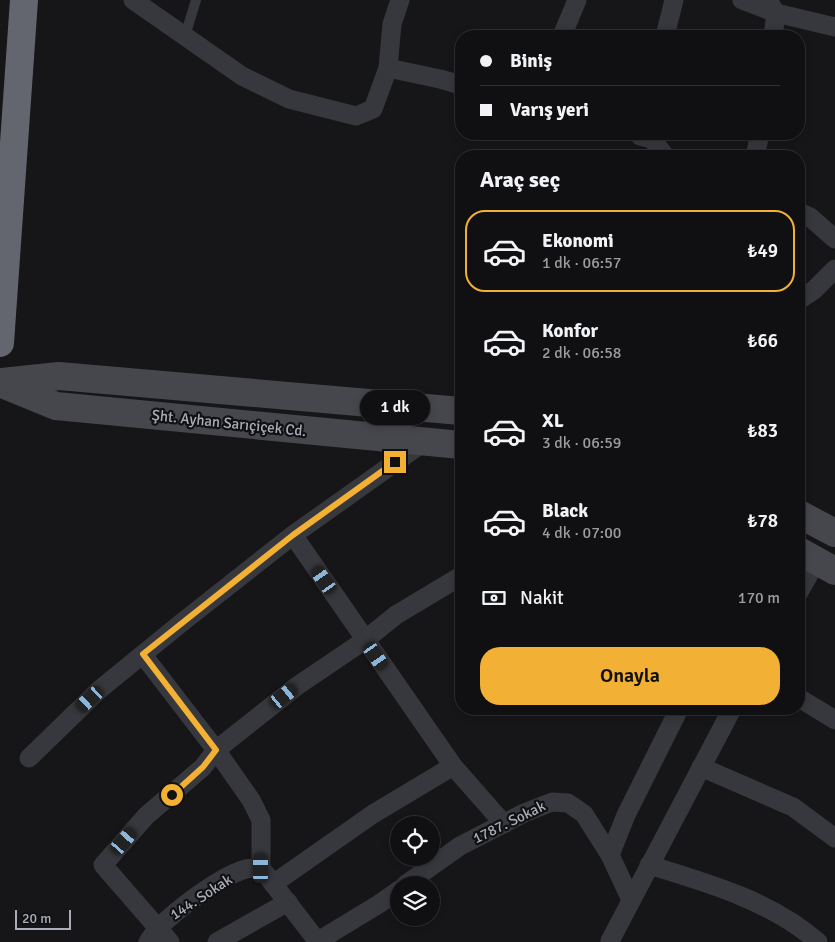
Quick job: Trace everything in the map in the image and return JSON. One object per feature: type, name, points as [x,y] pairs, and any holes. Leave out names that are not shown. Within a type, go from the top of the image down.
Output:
[{"type":"highway","points":[[0,343],[24,0]]},
{"type":"main road","name":"Şht. Ayhan Sarıçiçek Cd.","points":[[0,383],[59,376],[455,410]]},
{"type":"main road","name":"Şht. Ayhan Sarıçiçek Cd.","points":[[0,383],[56,406],[455,445]]},
{"type":"main road","points":[[805,517],[835,533]]},
{"type":"street","points":[[133,0],[242,76],[290,99],[356,116],[373,109],[388,68],[392,24],[400,0]]},
{"type":"street","points":[[564,30],[577,0]]},
{"type":"street","points":[[666,30],[674,0]]},
{"type":"street","points":[[742,0],[835,26]]},
{"type":"street","points":[[772,7],[773,30]]},
{"type":"street","points":[[388,68],[455,83]]},
{"type":"street","points":[[653,140],[660,150]]},
{"type":"street","points":[[805,215],[835,239]]},
{"type":"street","points":[[805,296],[814,290],[835,269]]},
{"type":"street","points":[[29,758],[93,696],[143,654],[293,535],[424,442]]},
{"type":"street","points":[[293,535],[453,766],[504,824]]},
{"type":"street","points":[[805,581],[817,560]]},
{"type":"street","points":[[170,942],[153,935],[103,865],[146,816],[203,767],[216,750],[297,686],[365,640],[396,615],[455,580]]},
{"type":"street","points":[[143,654],[216,750],[251,800],[261,820],[261,868],[318,941],[390,896]]},
{"type":"street","points":[[805,702],[835,720]]},
{"type":"street","points":[[610,855],[626,815],[676,715]]},
{"type":"street","points":[[608,942],[729,715]]},
{"type":"street","points":[[273,884],[372,814],[453,766]]},
{"type":"street","points":[[701,767],[793,807],[835,838]]},
{"type":"street","name":"1787. Sokak","points":[[418,876],[460,846],[504,824],[552,802],[568,803],[584,814],[610,855],[631,900]]},
{"type":"street","points":[[650,865],[724,889],[747,899],[792,924],[818,942]]},
{"type":"street","name":"144. Sokak","points":[[153,935],[174,913],[223,880],[246,869],[261,868]]},
{"type":"street","points":[[226,940],[288,902]]},
{"type":"lane","points":[[185,36],[196,0]]},
{"type":"route","points":[[172,795],[203,767],[216,750],[143,654],[293,535],[395,462]]}]
